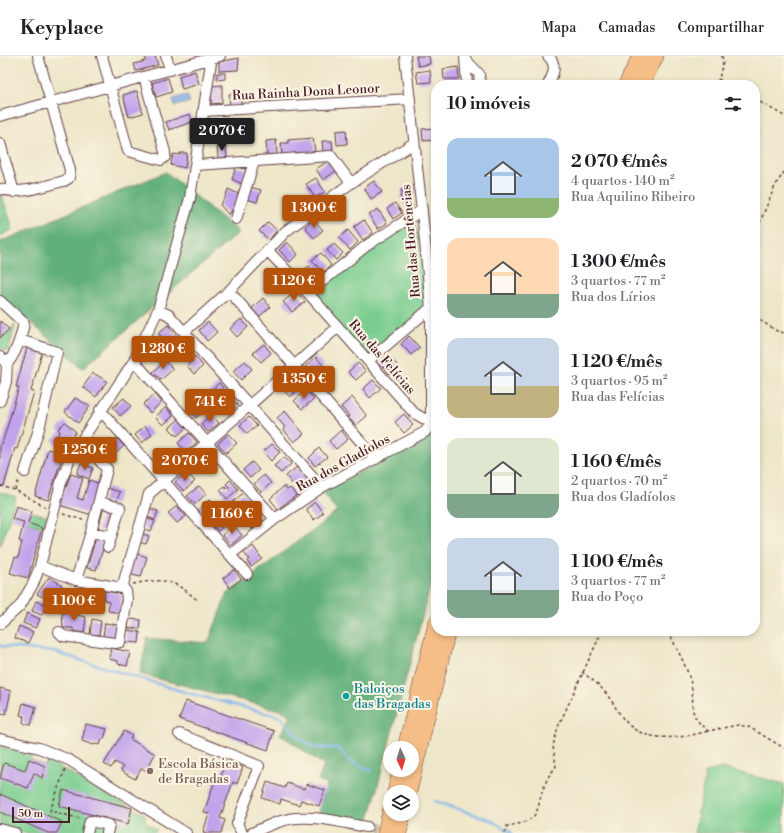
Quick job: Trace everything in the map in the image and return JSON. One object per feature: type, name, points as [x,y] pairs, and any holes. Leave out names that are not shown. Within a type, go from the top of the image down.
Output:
[{"type":"highway","points":[[628,80],[640,56]]},
{"type":"highway","points":[[644,80],[656,56]]},
{"type":"highway","points":[[407,741],[433,636]]},
{"type":"highway","points":[[411,785],[447,636]]},
{"type":"highway","points":[[385,833],[388,821]]},
{"type":"highway","points":[[399,833],[402,821]]},
{"type":"street","points":[[0,189],[14,192],[64,181],[69,178],[70,170],[38,56]]},
{"type":"street","points":[[102,56],[128,151],[162,160],[165,157],[165,152],[144,78]]},
{"type":"street","points":[[166,56],[170,70]]},
{"type":"street","name":"Rua das Hortências","points":[[405,56],[431,288]]},
{"type":"street","points":[[548,56],[554,63],[554,74],[551,80]]},
{"type":"street","points":[[0,116],[144,78],[215,57],[203,111],[190,198],[158,310],[134,361],[100,410],[70,458],[54,511],[40,566],[27,596],[20,606],[2,620]]},
{"type":"street","points":[[465,57],[467,80]]},
{"type":"street","points":[[465,57],[479,74],[480,80]]},
{"type":"street","name":"Rua Rainha Dona Leonor","points":[[203,111],[410,100]]},
{"type":"street","points":[[0,143],[14,192]]},
{"type":"street","points":[[184,332],[229,291],[286,231],[351,183],[414,143]]},
{"type":"street","points":[[196,165],[331,156],[351,183]]},
{"type":"street","points":[[236,219],[254,162]]},
{"type":"street","points":[[308,293],[366,246],[422,210]]},
{"type":"street","name":"Rua das Felícias","points":[[268,251],[308,293],[414,413],[431,423]]},
{"type":"street","points":[[229,291],[376,460]]},
{"type":"street","points":[[0,301],[24,324],[20,340],[13,357],[3,360],[6,382],[0,400]]},
{"type":"street","points":[[368,361],[431,307]]},
{"type":"street","points":[[158,310],[169,315],[322,487]]},
{"type":"street","points":[[122,588],[149,494],[163,480],[250,406],[338,327]]},
{"type":"street","points":[[20,340],[57,352],[39,429],[25,472]]},
{"type":"street","points":[[134,361],[275,519]]},
{"type":"street","points":[[100,410],[247,574]]},
{"type":"street","name":"Rua dos Gladíolos","points":[[230,555],[275,519],[322,487],[376,460],[431,427]]},
{"type":"street","points":[[76,580],[100,502],[107,468],[86,445],[81,442]]},
{"type":"street","points":[[100,502],[120,508],[108,547]]},
{"type":"street","points":[[92,528],[111,536]]},
{"type":"street","points":[[40,566],[76,580],[122,588],[126,592],[127,599],[120,642],[115,643],[64,636],[59,632]]},
{"type":"street","points":[[179,734],[259,766],[237,824],[242,833]]},
{"type":"street","points":[[0,739],[39,748],[69,760],[186,833]]},
{"type":"street","points":[[252,833],[273,824],[295,818],[316,818],[367,827]]},
{"type":"street","points":[[87,833],[90,821],[109,825],[107,833]]},
{"type":"street","points":[[0,829],[15,833]]},
{"type":"path","points":[[719,79],[722,56]]},
{"type":"path","points":[[760,102],[784,116]]},
{"type":"path","points":[[760,222],[775,186],[784,172]]},
{"type":"path","points":[[760,320],[777,331],[784,333]]},
{"type":"path","points":[[15,490],[19,478],[25,472]]},
{"type":"path","points":[[0,486],[15,490],[54,511],[92,528]]},
{"type":"path","points":[[122,588],[145,582],[174,583],[182,587],[197,600]]},
{"type":"path","points":[[505,833],[507,826],[524,823],[537,814],[546,782],[556,766],[553,746],[558,727],[600,636]]},
{"type":"path","points":[[671,636],[691,684],[693,714],[698,723],[708,731]]},
{"type":"path","points":[[582,672],[603,690],[629,725],[645,734],[672,738],[692,736],[738,725],[749,727],[784,748]]},
{"type":"path","points":[[69,760],[50,811],[90,821]]},
{"type":"green space","points":[[166,172],[239,232],[83,368],[0,296],[0,242]]},
{"type":"green space","points":[[0,189],[13,229],[0,236]]},
{"type":"green space","points":[[413,215],[431,297],[431,308],[366,357],[308,293]]},
{"type":"green space","points":[[15,325],[9,349],[6,351],[0,348],[0,341]]},
{"type":"green space","points":[[431,436],[431,583],[390,741],[383,741],[383,766],[367,827],[317,818],[327,784],[318,781],[324,765],[280,734],[291,716],[283,711],[140,674],[147,638],[208,643],[227,594],[337,512],[322,491]]},
{"type":"green space","points":[[0,492],[16,497],[1,545],[0,545]]},
{"type":"green space","points":[[31,512],[47,516],[43,527],[28,523]]},
{"type":"green space","points":[[0,747],[32,754],[30,759],[45,766],[47,760],[145,814],[145,822],[157,830],[153,833],[13,833],[0,830]]},
{"type":"green space","points":[[722,768],[784,784],[784,833],[694,833],[706,772]]},
{"type":"water","points":[[187,95],[190,102],[175,106],[173,99]]},
{"type":"building","points":[[145,56],[155,56],[158,65],[136,71],[134,64],[146,61]]},
{"type":"building","points":[[416,56],[429,56],[430,64],[418,66]]},
{"type":"building","points":[[239,58],[238,70],[219,71],[219,62]]},
{"type":"building","points":[[458,67],[459,79],[444,79],[443,69]]},
{"type":"building","points":[[430,70],[431,82],[418,83],[416,72]]},
{"type":"building","points":[[195,71],[199,84],[182,89],[179,76]]},
{"type":"building","points":[[217,73],[225,73],[225,79],[217,80]]},
{"type":"building","points":[[168,78],[172,92],[156,97],[152,83]]},
{"type":"building","points":[[222,85],[222,103],[211,104],[212,86]]},
{"type":"building","points":[[137,91],[143,113],[129,117],[123,95]]},
{"type":"building","points":[[241,93],[241,104],[230,105],[229,94]]},
{"type":"building","points":[[190,114],[192,122],[169,130],[166,122]]},
{"type":"building","points":[[431,128],[431,140],[423,141],[422,129]]},
{"type":"building","points":[[346,130],[347,144],[337,145],[336,131]]},
{"type":"building","points":[[313,138],[315,152],[282,154],[281,143],[288,143],[288,140]]},
{"type":"building","points":[[276,140],[277,155],[267,155],[266,141]]},
{"type":"building","points":[[322,141],[332,141],[333,152],[323,152]]},
{"type":"building","points":[[217,146],[226,146],[227,158],[218,158]]},
{"type":"building","points":[[180,153],[187,153],[185,168],[171,165],[173,154],[180,155]]},
{"type":"building","points":[[328,161],[336,171],[323,180],[316,169]]},
{"type":"building","points":[[236,167],[246,169],[242,184],[232,179]]},
{"type":"building","points":[[316,178],[325,192],[315,198],[306,184]]},
{"type":"building","points":[[374,181],[382,192],[371,199],[364,188]]},
{"type":"building","points":[[250,187],[261,190],[257,202],[246,199]]},
{"type":"building","points":[[407,187],[412,195],[408,197],[413,206],[407,209],[400,196],[403,194],[401,190]]},
{"type":"building","points":[[228,189],[241,195],[229,215],[220,205],[225,198]]},
{"type":"building","points":[[395,203],[402,213],[393,219],[387,209]]},
{"type":"building","points":[[378,209],[387,223],[378,229],[369,215]]},
{"type":"building","points":[[313,219],[323,230],[314,238],[305,227]]},
{"type":"building","points":[[364,220],[373,233],[363,240],[354,227]]},
{"type":"building","points":[[268,222],[277,230],[269,240],[259,231]]},
{"type":"building","points":[[348,230],[358,242],[350,250],[339,238]]},
{"type":"building","points":[[287,242],[298,254],[290,262],[279,250]]},
{"type":"building","points":[[334,244],[343,253],[336,260],[327,250]]},
{"type":"building","points":[[321,253],[331,265],[323,273],[312,260]]},
{"type":"building","points":[[309,266],[317,275],[308,284],[299,274]]},
{"type":"building","points":[[296,291],[305,302],[292,312],[283,302]]},
{"type":"building","points":[[263,298],[270,307],[259,317],[252,308]]},
{"type":"building","points":[[241,319],[248,327],[237,337],[230,329]]},
{"type":"building","points":[[0,321],[9,329],[0,338]]},
{"type":"building","points":[[208,322],[217,332],[207,341],[199,330]]},
{"type":"building","points":[[168,325],[178,337],[168,345],[158,333]]},
{"type":"building","points":[[409,336],[420,348],[411,355],[401,344]]},
{"type":"building","points":[[264,344],[271,353],[261,362],[253,353]]},
{"type":"building","points":[[27,348],[42,353],[31,391],[34,392],[4,486],[0,485],[0,444],[2,444],[19,387],[16,387]]},
{"type":"building","points":[[195,356],[203,366],[194,374],[187,366]]},
{"type":"building","points":[[389,356],[398,366],[389,374],[380,363]]},
{"type":"building","points":[[316,357],[324,366],[312,376],[305,367]]},
{"type":"building","points":[[165,361],[173,369],[161,380],[153,372]]},
{"type":"building","points":[[245,361],[252,369],[241,380],[233,371]]},
{"type":"building","points":[[358,363],[366,371],[356,380],[348,372]]},
{"type":"building","points":[[93,373],[107,381],[96,397],[83,387]]},
{"type":"building","points":[[294,377],[302,386],[290,397],[282,388]]},
{"type":"building","points":[[373,380],[381,388],[370,398],[363,389]]},
{"type":"building","points":[[219,383],[226,392],[217,400],[209,392]]},
{"type":"building","points":[[306,390],[314,399],[302,409],[294,401]]},
{"type":"building","points":[[155,394],[162,402],[150,413],[143,404]]},
{"type":"building","points":[[231,397],[238,405],[229,414],[221,405]]},
{"type":"building","points":[[352,397],[367,416],[356,425],[347,417],[349,416],[341,407]]},
{"type":"building","points":[[75,398],[90,406],[78,423],[65,412]]},
{"type":"building","points":[[124,398],[131,406],[120,416],[113,407]]},
{"type":"building","points":[[200,400],[207,409],[196,418],[189,410]]},
{"type":"building","points":[[166,407],[173,416],[163,425],[155,417]]},
{"type":"building","points":[[285,411],[304,434],[294,442],[283,429],[285,427],[277,418]]},
{"type":"building","points":[[211,414],[219,423],[208,432],[201,424]]},
{"type":"building","points":[[404,414],[413,425],[404,433],[395,422]]},
{"type":"building","points":[[249,417],[257,426],[247,434],[240,425]]},
{"type":"building","points":[[179,419],[186,428],[177,436],[169,428]]},
{"type":"building","points":[[65,422],[76,432],[69,440],[71,442],[63,451],[52,440],[60,432],[58,429]]},
{"type":"building","points":[[145,426],[152,434],[142,443],[135,435]]},
{"type":"building","points":[[341,430],[348,439],[336,449],[329,441]]},
{"type":"building","points":[[189,433],[197,442],[186,452],[178,443]]},
{"type":"building","points":[[228,434],[237,443],[226,453],[218,444]]},
{"type":"building","points":[[117,438],[124,446],[113,456],[106,447]]},
{"type":"building","points":[[272,444],[280,452],[271,461],[263,452]]},
{"type":"building","points":[[319,448],[327,457],[315,466],[309,458]]},
{"type":"building","points":[[48,449],[63,454],[48,500],[35,496]]},
{"type":"building","points":[[284,457],[291,464],[281,473],[274,466]]},
{"type":"building","points":[[252,462],[259,470],[250,478],[243,470]]},
{"type":"building","points":[[81,463],[93,468],[89,479],[77,474]]},
{"type":"building","points":[[297,467],[313,485],[303,493],[296,483],[293,485],[286,476]]},
{"type":"building","points":[[186,472],[195,481],[184,491],[175,482]]},
{"type":"building","points":[[71,474],[83,478],[77,498],[83,500],[89,480],[101,484],[92,515],[59,505]]},
{"type":"building","points":[[264,475],[271,483],[261,492],[254,484]]},
{"type":"building","points":[[230,480],[238,489],[227,499],[220,490],[225,486],[227,489],[229,487],[226,484]]},
{"type":"building","points":[[199,486],[206,494],[195,504],[187,496]]},
{"type":"building","points":[[284,486],[287,490],[290,488],[297,495],[278,509],[270,499]]},
{"type":"building","points":[[107,488],[120,492],[115,505],[103,501]]},
{"type":"building","points":[[243,493],[251,501],[239,512],[231,504]]},
{"type":"building","points":[[210,499],[218,507],[207,516],[200,508]]},
{"type":"building","points":[[315,502],[323,513],[314,520],[306,509]]},
{"type":"building","points":[[16,506],[32,511],[28,523],[42,528],[28,578],[10,573],[15,557],[18,558],[22,542],[19,541],[24,522],[12,519]]},
{"type":"building","points":[[104,506],[114,509],[107,533],[98,530]]},
{"type":"building","points":[[177,506],[186,516],[177,523],[168,513]]},
{"type":"building","points":[[149,509],[158,511],[155,520],[147,517]]},
{"type":"building","points":[[249,509],[253,513],[255,512],[262,521],[252,529],[240,517]]},
{"type":"building","points":[[221,512],[229,521],[218,531],[210,522]]},
{"type":"building","points":[[145,518],[155,521],[151,531],[142,528]]},
{"type":"building","points":[[233,525],[242,535],[231,545],[222,535]]},
{"type":"building","points":[[140,533],[149,536],[146,544],[138,542]]},
{"type":"building","points":[[97,534],[107,537],[96,570],[87,568]]},
{"type":"building","points":[[253,546],[262,559],[251,567],[247,561],[249,559],[244,553]]},
{"type":"building","points":[[135,553],[147,557],[141,577],[128,574]]},
{"type":"building","points":[[234,570],[241,579],[230,588],[223,578]]},
{"type":"building","points":[[49,577],[62,585],[51,601],[37,594]]},
{"type":"building","points":[[105,591],[122,594],[120,613],[108,611],[109,602],[104,600]]},
{"type":"building","points":[[36,601],[47,605],[42,615],[32,611]]},
{"type":"building","points":[[27,613],[40,619],[36,628],[23,623]]},
{"type":"building","points":[[62,613],[76,613],[76,615],[86,617],[84,633],[73,631],[73,628],[63,628]]},
{"type":"building","points":[[92,619],[101,621],[99,635],[90,634]]},
{"type":"building","points":[[129,619],[141,620],[140,629],[128,628]]},
{"type":"building","points":[[105,623],[118,625],[116,638],[103,636]]},
{"type":"building","points":[[19,626],[33,632],[28,643],[15,638]]},
{"type":"building","points":[[127,630],[140,632],[139,643],[125,642]]},
{"type":"building","points":[[111,648],[130,652],[127,666],[118,664],[118,661],[109,659]]},
{"type":"building","points":[[0,688],[11,691],[6,714],[0,713]]},
{"type":"building","points":[[186,701],[274,731],[268,750],[179,719]]},
{"type":"building","points":[[23,703],[36,707],[31,725],[25,724],[23,722],[24,716],[20,715]]},
{"type":"building","points":[[86,724],[107,729],[104,739],[102,739],[100,745],[93,745],[82,741]]},
{"type":"building","points":[[124,731],[132,736],[130,739],[155,754],[146,771],[142,768],[135,779],[121,771],[123,767],[115,762],[111,768],[104,764]]},
{"type":"building","points":[[29,759],[45,766],[42,778],[34,773],[28,788],[0,778],[4,763],[25,770]]},
{"type":"building","points":[[226,761],[243,767],[237,784],[233,782],[220,818],[225,820],[221,833],[203,832],[209,814],[204,812],[216,777],[220,778]]},
{"type":"building","points":[[267,782],[285,788],[287,783],[304,789],[306,784],[325,790],[319,806],[301,800],[299,805],[281,799],[280,804],[262,798]]},
{"type":"building","points":[[63,790],[132,808],[128,824],[59,806]]},
{"type":"building","points":[[0,794],[62,822],[57,833],[48,833],[0,812]]},
{"type":"waterway","points":[[0,646],[54,652],[188,693],[281,717],[298,737],[315,748],[338,748],[351,762],[372,771]]},
{"type":"waterway","points":[[434,801],[491,820],[512,833]]},
{"type":"tunnel","points":[[367,827],[388,833]]},
{"type":"place","name":"Baloiços das Bragadas","points":[[346,696]]},
{"type":"place","name":"Escola Básica de Bragadas","points":[[150,771]]}]
